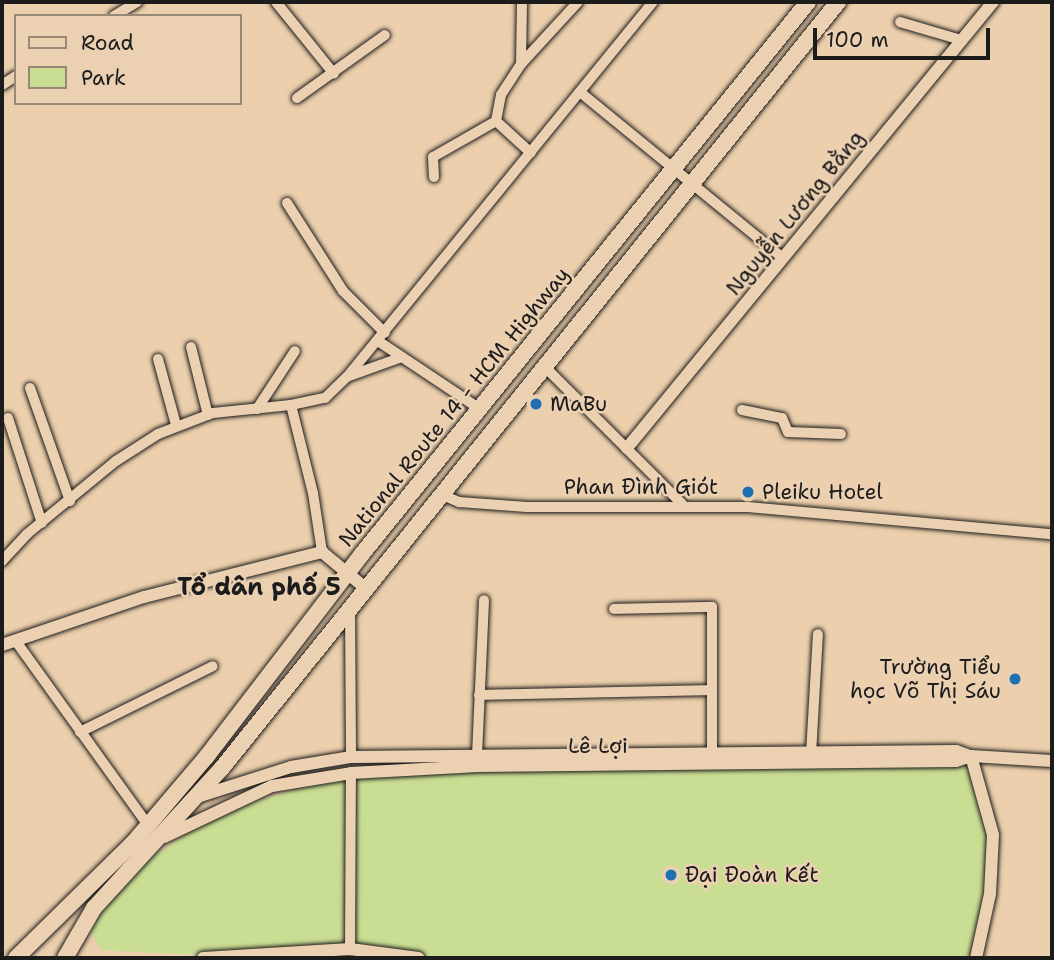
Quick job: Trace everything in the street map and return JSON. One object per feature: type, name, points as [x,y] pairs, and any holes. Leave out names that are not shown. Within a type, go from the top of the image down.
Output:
[{"type":"main road","name":"National Route 14 - HCM Highway","points":[[16,958],[160,811],[347,574],[808,2]]},
{"type":"main road","name":"National Route 14 - HCM Highway","points":[[65,958],[94,908],[222,768],[363,587],[838,2]]},
{"type":"main road","points":[[160,811],[192,798]]},
{"type":"street","points":[[117,14],[137,2]]},
{"type":"street","points":[[276,2],[334,74]]},
{"type":"street","points":[[520,64],[522,2]]},
{"type":"street","points":[[434,177],[433,157],[496,121],[501,95],[520,64],[578,2]]},
{"type":"street","points":[[2,561],[42,523],[124,456],[176,425],[208,415],[325,398],[382,337],[653,2]]},
{"type":"street","name":"Nguyễn Lương Bằng","points":[[626,449],[993,2]]},
{"type":"street","points":[[900,22],[961,40]]},
{"type":"street","points":[[297,98],[385,35]]},
{"type":"street","points":[[580,92],[783,258]]},
{"type":"street","points":[[496,121],[531,153]]},
{"type":"street","points":[[287,203],[343,291],[382,337],[402,357],[480,409]]},
{"type":"street","points":[[191,347],[208,415]]},
{"type":"street","points":[[257,409],[295,351]]},
{"type":"street","points":[[346,377],[402,357]]},
{"type":"street","points":[[158,359],[176,425]]},
{"type":"street","points":[[543,365],[682,504]]},
{"type":"street","points":[[30,388],[70,501]]},
{"type":"street","points":[[291,405],[313,493],[322,552],[363,587]]},
{"type":"street","points":[[742,410],[782,418],[789,432],[841,434]]},
{"type":"street","points":[[8,418],[42,523]]},
{"type":"street","name":"Phan Đình Giót","points":[[440,494],[459,502],[527,507],[682,504],[1052,534]]},
{"type":"street","points":[[2,645],[144,597],[322,552]]},
{"type":"street","points":[[477,755],[484,600]]},
{"type":"street","points":[[351,602],[351,757]]},
{"type":"street","points":[[614,609],[712,607],[712,759]]},
{"type":"street","points":[[811,754],[818,634]]},
{"type":"street","points":[[15,640],[148,825]]},
{"type":"street","points":[[80,732],[214,666]]},
{"type":"street","points":[[479,695],[710,690]]},
{"type":"street","points":[[192,798],[291,767],[351,757],[477,755],[712,759],[956,751],[971,756],[993,835],[990,894],[976,958]]},
{"type":"street","name":"Lê Lợi","points":[[158,841],[230,803],[272,786],[351,773],[712,759],[956,761],[971,756],[1052,761]]},
{"type":"street","points":[[350,949],[351,773]]},
{"type":"street","points":[[203,958],[350,949],[418,958]]},
{"type":"green space","name":"Đại Đoàn Kết","points":[[971,756],[986,799],[993,867],[973,958],[419,958],[350,949],[218,956],[101,950],[92,934],[96,913],[146,861],[196,828],[260,800],[351,773]]},
{"type":"place","name":"MaBu","points":[[536,404]]},
{"type":"place","name":"Pleiku Hotel","points":[[748,492]]},
{"type":"place","name":"Trường Tiểu học Võ Thị Sáu","points":[[1015,679]]},
{"type":"place","name":"Đại Đoàn Kết","points":[[671,875]]},
{"type":"district","name":"Tổ dân phố 5","points":[[259,588]]}]
